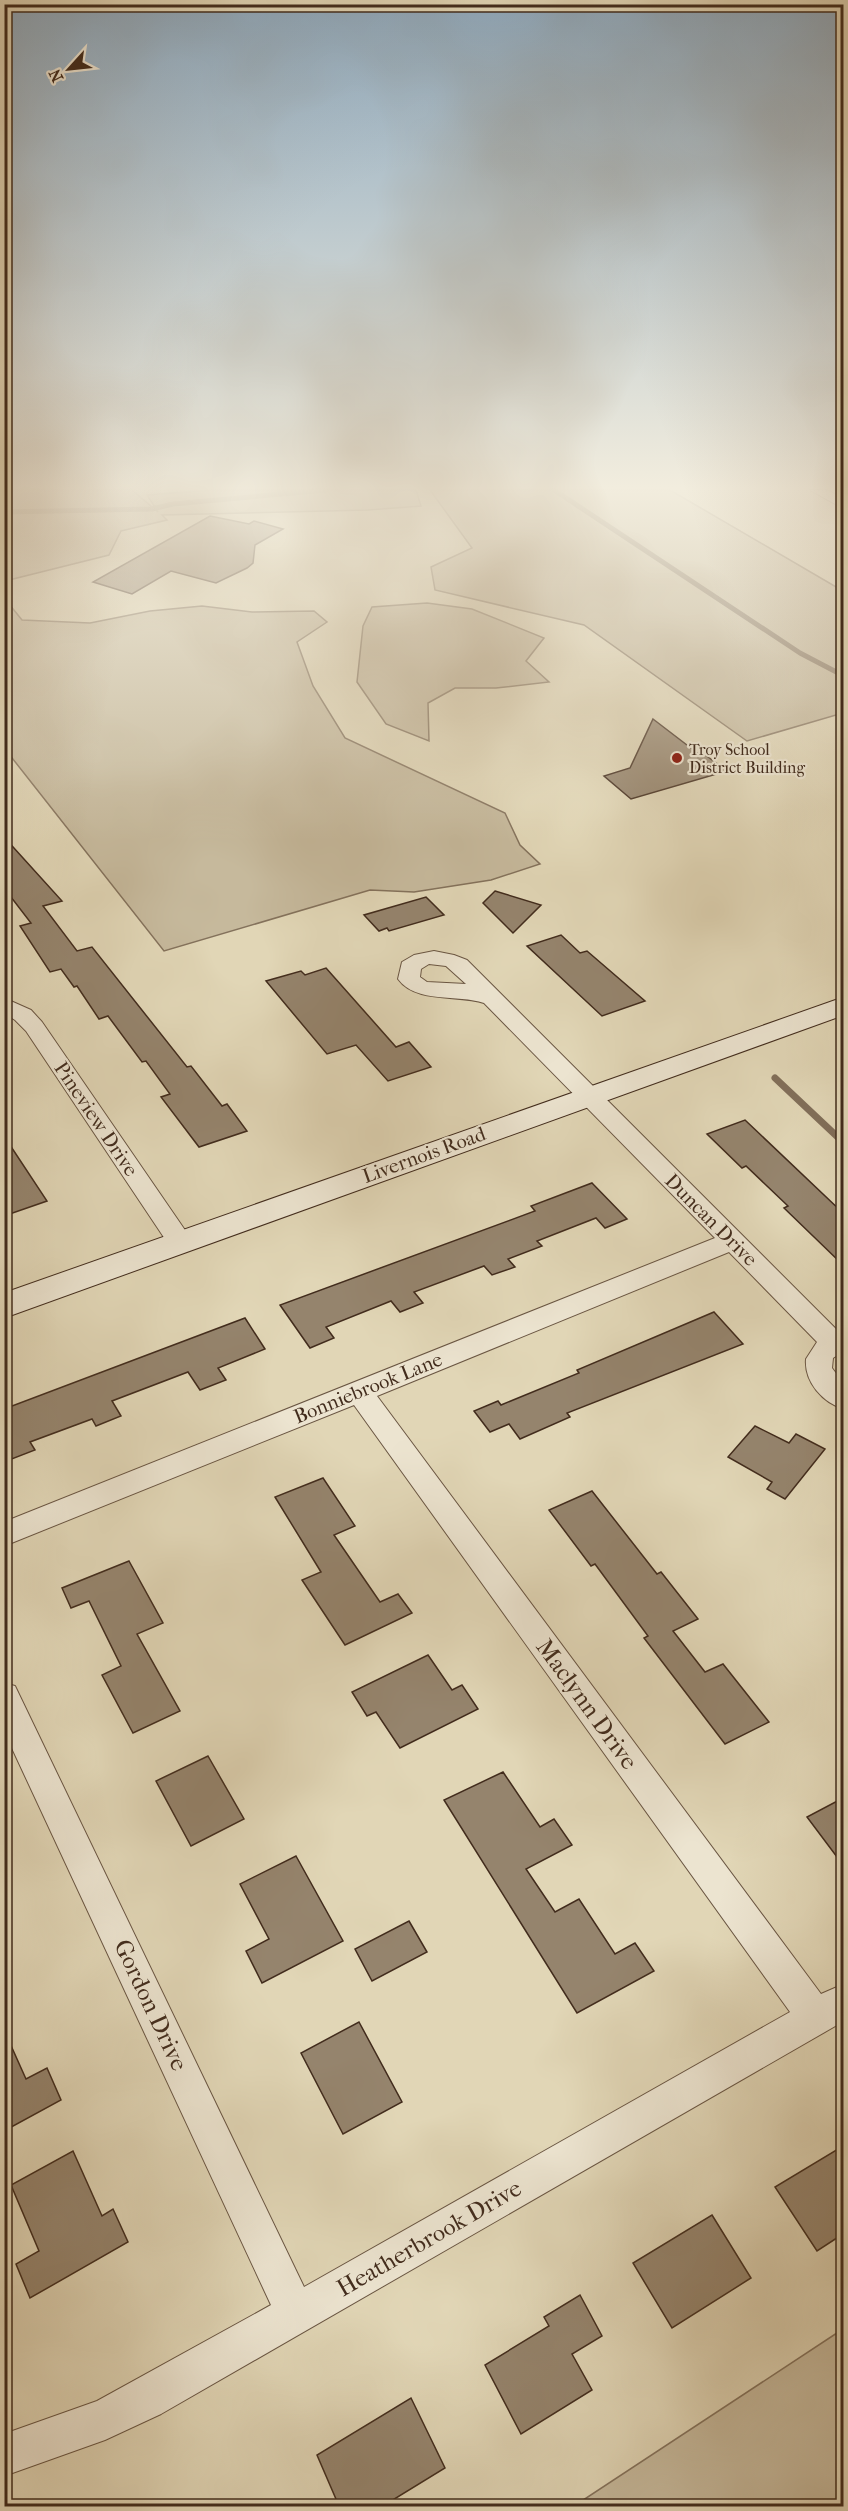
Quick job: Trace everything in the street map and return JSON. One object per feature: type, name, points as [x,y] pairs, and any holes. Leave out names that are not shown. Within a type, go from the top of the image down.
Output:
[{"type":"main road","name":"Livernois Road","points":[[4,1306],[843,1005]]},
{"type":"street","name":"Duncan Drive","points":[[491,998],[732,1240],[838,1342],[818,1360],[818,1370],[822,1381],[843,1399]]},
{"type":"street","name":"Pineview Drive","points":[[4,1004],[23,1015],[34,1027],[180,1242]]},
{"type":"street","name":"Bonniebrook Lane","points":[[4,1536],[732,1240]]},
{"type":"street","name":"Maclynn Drive","points":[[359,1392],[830,2009]]},
{"type":"street","name":"Gordon Drive","points":[[4,1696],[296,2314]]},
{"type":"street","name":"Heatherbrook Drive","points":[[4,2455],[105,2419],[296,2314],[830,2009]]},
{"type":"shaded area","points":[[5,607],[12,607],[22,620],[90,623],[150,611],[190,607],[252,612],[314,611],[327,622],[297,642],[313,686],[345,738],[505,813],[520,845],[540,864],[491,880],[414,892],[370,890],[164,951],[5,749]]},
{"type":"shaded area","points":[[372,607],[472,609],[544,638],[526,661],[549,682],[496,688],[455,688],[428,703],[429,741],[386,724],[357,682],[363,626]]},
{"type":"shaded area","points":[[508,607],[843,607],[843,713],[747,741],[584,625]]},
{"type":"shaded area","points":[[843,2329],[843,2506],[574,2506]]},
{"type":"building","name":"Troy School District Building","points":[[653,719],[700,755],[704,754],[727,771],[631,799],[604,776],[630,768]]},
{"type":"building","points":[[4,837],[62,901],[43,906],[77,951],[92,947],[187,1067],[191,1066],[222,1106],[227,1104],[247,1131],[199,1147],[161,1097],[170,1094],[146,1061],[142,1062],[108,1016],[99,1019],[77,986],[74,987],[61,969],[50,972],[20,926],[31,923],[4,888]]},
{"type":"building","points":[[495,891],[541,905],[513,933],[483,903]]},
{"type":"building","points":[[426,897],[444,915],[389,931],[387,928],[379,931],[364,915]]},
{"type":"building","points":[[561,935],[580,953],[587,951],[645,1001],[602,1016],[527,946]]},
{"type":"building","points":[[326,968],[396,1047],[409,1042],[431,1067],[388,1081],[356,1045],[327,1054],[266,981],[301,971],[305,975]]},
{"type":"building","points":[[745,1120],[843,1213],[843,1265],[784,1208],[788,1206],[746,1166],[742,1168],[707,1134]]},
{"type":"building","points":[[4,1136],[47,1201],[4,1216]]},
{"type":"building","points":[[592,1183],[627,1219],[605,1228],[596,1218],[537,1241],[542,1246],[508,1259],[515,1267],[492,1275],[484,1266],[414,1292],[423,1303],[400,1312],[391,1301],[326,1327],[334,1338],[310,1348],[280,1305],[535,1211],[531,1206]]},
{"type":"building","points":[[714,1312],[743,1344],[567,1413],[570,1417],[520,1439],[509,1424],[490,1432],[474,1411],[498,1401],[501,1405],[579,1373],[577,1370]]},
{"type":"building","points":[[245,1318],[265,1349],[218,1368],[226,1380],[200,1390],[188,1372],[112,1401],[121,1416],[96,1426],[92,1419],[30,1442],[35,1450],[4,1462],[4,1409]]},
{"type":"building","points":[[755,1426],[789,1443],[796,1434],[825,1449],[785,1499],[767,1489],[772,1482],[728,1457]]},
{"type":"building","points":[[323,1478],[355,1526],[334,1535],[380,1602],[398,1594],[412,1613],[345,1645],[302,1580],[321,1572],[275,1497]]},
{"type":"building","points":[[592,1491],[657,1574],[661,1572],[698,1619],[673,1631],[705,1672],[723,1664],[769,1722],[725,1744],[644,1638],[648,1636],[595,1564],[591,1566],[549,1510]]},
{"type":"building","points":[[129,1561],[163,1623],[137,1634],[180,1711],[133,1733],[102,1675],[121,1666],[89,1601],[71,1608],[62,1588]]},
{"type":"building","points":[[428,1655],[452,1690],[462,1685],[478,1709],[400,1748],[376,1712],[367,1716],[352,1692]]},
{"type":"building","points":[[208,1756],[244,1819],[191,1846],[156,1781]]},
{"type":"building","points":[[503,1772],[540,1827],[554,1819],[572,1845],[526,1869],[555,1912],[579,1899],[615,1954],[635,1943],[654,1971],[577,2013],[444,1800]]},
{"type":"building","points":[[843,1798],[843,1865],[807,1817]]},
{"type":"building","points":[[296,1856],[343,1941],[262,1983],[246,1951],[269,1939],[240,1884]]},
{"type":"building","points":[[409,1921],[427,1952],[372,1981],[355,1949]]},
{"type":"building","points":[[359,2022],[402,2102],[343,2134],[301,2053]]},
{"type":"building","points":[[4,2030],[26,2079],[47,2068],[61,2100],[4,2131]]},
{"type":"building","points":[[843,2146],[843,2234],[817,2251],[775,2187]]},
{"type":"building","points":[[73,2151],[102,2216],[113,2209],[128,2242],[30,2298],[16,2264],[39,2251],[11,2185]]},
{"type":"building","points":[[712,2215],[751,2278],[672,2328],[633,2263]]},
{"type":"building","points":[[580,2295],[602,2336],[572,2354],[592,2390],[521,2434],[485,2365],[549,2326],[544,2317]]},
{"type":"building","points":[[411,2398],[445,2468],[383,2506],[339,2506],[317,2455]]},
{"type":"waterway","points":[[731,607],[800,653],[844,676]]},
{"type":"waterway","points":[[775,1078],[844,1143]]},
{"type":"place","name":"Troy School District Building","points":[[677,758]]}]
